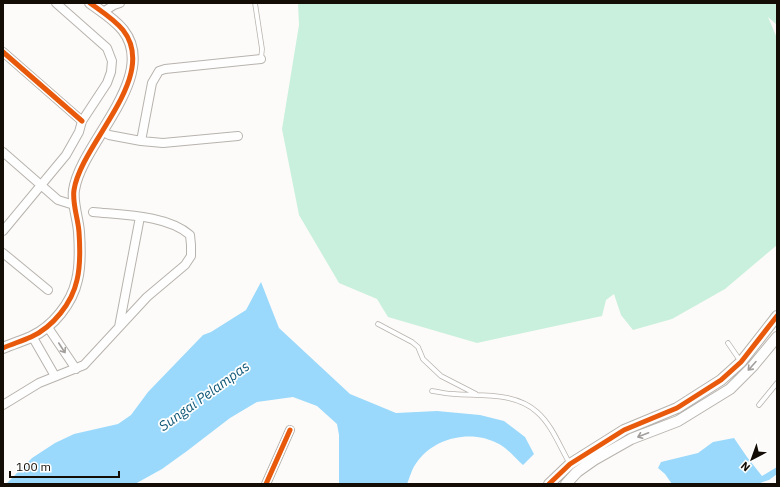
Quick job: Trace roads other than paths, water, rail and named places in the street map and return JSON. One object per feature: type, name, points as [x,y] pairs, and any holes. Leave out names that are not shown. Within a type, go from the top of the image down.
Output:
[{"type":"street","points":[[3,231],[66,155],[75,141],[82,122],[107,83],[111,72],[112,61],[107,48],[56,3]]},
{"type":"street","points":[[3,348],[32,336],[48,326],[59,315],[72,296],[80,265],[78,222],[74,205],[74,190],[78,174],[97,138],[118,106],[131,70],[132,53],[128,39],[122,30],[103,12],[90,3]]},
{"type":"street","points":[[103,12],[120,3]]},
{"type":"street","points":[[3,52],[82,122]]},
{"type":"street","points":[[141,141],[152,83],[159,71],[165,68],[261,59]]},
{"type":"street","points":[[102,131],[108,135],[163,143],[238,136]]},
{"type":"street","points":[[3,152],[58,200],[74,205]]},
{"type":"street","points":[[3,405],[39,383],[84,365],[147,297],[185,265],[191,256],[190,235],[170,223],[140,217],[93,212]]},
{"type":"street","points":[[118,328],[140,217]]},
{"type":"street","points":[[3,253],[48,290]]},
{"type":"street","points":[[549,484],[570,464],[624,430],[677,408],[721,380],[741,362],[777,316]]},
{"type":"street","points":[[48,326],[76,369]]},
{"type":"street","points":[[32,336],[55,376]]},
{"type":"street","points":[[566,484],[577,472],[594,460],[631,439],[678,421],[730,389],[753,366],[777,336]]},
{"type":"street","points":[[266,484],[290,430]]},
{"type":"lane","points":[[255,3],[262,49],[261,59]]},
{"type":"lane","points":[[378,324],[412,342],[418,347],[423,359],[441,376],[477,394]]},
{"type":"lane","points":[[728,342],[741,362]]},
{"type":"lane","points":[[759,405],[777,383]]},
{"type":"lane","points":[[432,391],[454,394],[477,394],[518,400],[537,412],[550,429],[570,464],[577,472]]},
{"type":"water","name":"Sungai Pelampas","points":[[261,282],[279,328],[350,394],[396,413],[437,411],[480,415],[504,421],[525,437],[534,454],[523,465],[502,446],[488,439],[477,437],[455,438],[444,441],[425,453],[414,467],[407,484],[339,484],[339,435],[337,424],[317,406],[293,397],[257,402],[230,418],[162,469],[135,484],[6,484],[32,458],[55,443],[74,434],[118,424],[131,415],[148,392],[203,335],[211,332],[246,310]]},
{"type":"water","points":[[734,438],[762,476],[777,467],[777,474],[769,480],[757,484],[672,484],[665,474],[658,468],[661,462],[698,453],[713,442]]}]
